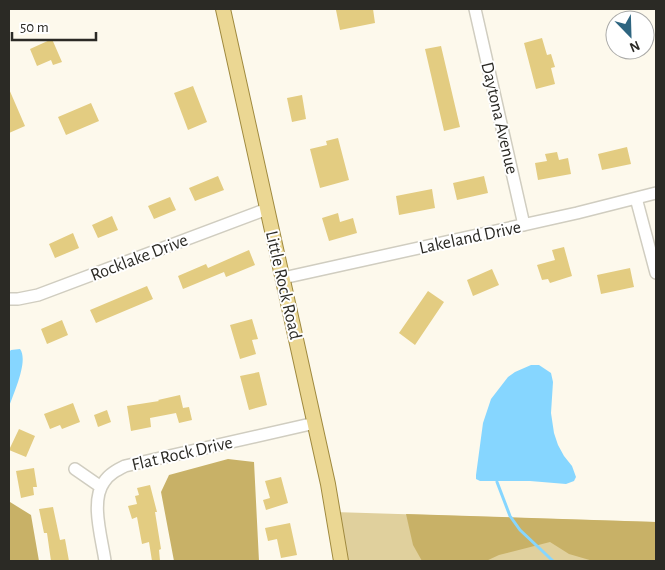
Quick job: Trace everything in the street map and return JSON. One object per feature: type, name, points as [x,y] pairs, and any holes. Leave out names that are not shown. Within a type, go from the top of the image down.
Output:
[{"type":"main road","name":"Little Rock Road","points":[[223,9],[330,493],[341,561]]},
{"type":"street","name":"Daytona Avenue","points":[[475,10],[524,225]]},
{"type":"street","name":"Lakeland Drive","points":[[283,278],[524,225],[656,193]]},
{"type":"street","points":[[636,198],[656,273]]},
{"type":"street","name":"Rocklake Drive","points":[[9,299],[38,296],[267,209]]},
{"type":"street","name":"Flat Rock Drive","points":[[101,486],[114,471],[125,466],[315,424]]},
{"type":"street","points":[[74,469],[101,486],[97,509],[105,561]]},
{"type":"shaded area","points":[[228,459],[254,462],[259,561],[174,561],[161,492],[169,475]]},
{"type":"shaded area","points":[[9,502],[31,515],[39,561],[9,561]]},
{"type":"shaded area","points":[[334,512],[656,522],[656,561],[341,561]]},
{"type":"shaded area","points":[[406,514],[656,522],[656,561],[593,561],[569,554],[550,542],[499,555],[486,561],[422,561],[413,545]]},
{"type":"water","points":[[20,349],[23,361],[22,369],[9,407],[9,352]]},
{"type":"water","points":[[531,365],[539,365],[551,373],[553,382],[551,413],[554,433],[558,445],[572,466],[576,477],[574,481],[566,484],[530,481],[480,481],[476,479],[476,475],[483,423],[491,399],[508,377]]},
{"type":"building","points":[[373,9],[375,23],[340,30],[336,10]]},
{"type":"building","points":[[542,38],[547,55],[551,54],[555,67],[551,68],[555,84],[536,89],[524,43]]},
{"type":"building","points":[[52,39],[62,62],[53,65],[51,60],[37,66],[30,49]]},
{"type":"building","points":[[441,46],[460,127],[444,131],[425,49]]},
{"type":"building","points":[[193,86],[207,122],[188,130],[174,93]]},
{"type":"building","points":[[9,89],[25,126],[9,133]]},
{"type":"building","points":[[302,95],[306,119],[292,122],[287,98]]},
{"type":"building","points":[[91,103],[99,121],[66,135],[58,117]]},
{"type":"building","points":[[338,138],[349,180],[320,188],[310,149],[327,145],[326,141]]},
{"type":"building","points":[[627,147],[631,164],[602,170],[598,154]]},
{"type":"building","points":[[557,152],[559,160],[568,158],[571,174],[538,180],[535,163],[547,161],[545,154]]},
{"type":"building","points":[[218,176],[224,190],[195,201],[189,188]]},
{"type":"building","points":[[484,176],[488,193],[457,200],[453,183]]},
{"type":"building","points":[[432,189],[435,208],[399,215],[396,196]]},
{"type":"building","points":[[170,197],[176,210],[154,219],[148,206]]},
{"type":"building","points":[[338,213],[340,222],[353,218],[357,233],[329,241],[322,218]]},
{"type":"building","points":[[112,216],[118,230],[98,238],[92,225]]},
{"type":"building","points":[[73,233],[79,248],[55,258],[49,244]]},
{"type":"building","points":[[564,247],[572,276],[550,283],[548,279],[542,280],[537,265],[555,260],[552,250]]},
{"type":"building","points":[[249,250],[255,265],[226,277],[224,272],[183,289],[178,276],[206,264],[208,268]]},
{"type":"building","points":[[630,268],[634,287],[601,294],[597,275]]},
{"type":"building","points":[[492,269],[499,285],[473,296],[467,280]]},
{"type":"building","points":[[147,286],[153,299],[96,323],[90,310]]},
{"type":"building","points":[[428,291],[444,302],[415,345],[399,333]]},
{"type":"building","points":[[252,319],[258,339],[252,340],[256,354],[240,359],[230,325]]},
{"type":"building","points":[[62,320],[68,335],[47,344],[41,329]]},
{"type":"building","points":[[259,372],[267,405],[249,410],[240,376]]},
{"type":"building","points":[[180,395],[183,408],[189,407],[192,420],[179,423],[176,413],[150,418],[151,427],[131,431],[127,406],[159,401]]},
{"type":"building","points":[[73,403],[80,422],[62,429],[60,425],[50,429],[44,414]]},
{"type":"building","points":[[107,410],[111,422],[98,427],[94,415]]},
{"type":"building","points":[[19,429],[35,436],[26,457],[9,450]]},
{"type":"building","points":[[34,468],[37,487],[33,487],[34,495],[21,498],[16,471]]},
{"type":"building","points":[[281,477],[288,503],[266,510],[263,500],[270,498],[265,481]]},
{"type":"building","points":[[150,485],[157,512],[155,512],[161,549],[159,550],[160,561],[152,561],[149,542],[142,544],[137,517],[132,519],[128,506],[137,504],[135,496],[139,495],[137,488]]},
{"type":"building","points":[[53,507],[60,540],[65,539],[69,561],[51,561],[47,533],[44,533],[39,509]]},
{"type":"building","points":[[290,523],[297,555],[281,558],[277,539],[268,541],[265,528]]},
{"type":"waterway","points":[[497,482],[510,516],[520,530],[553,561]]}]
